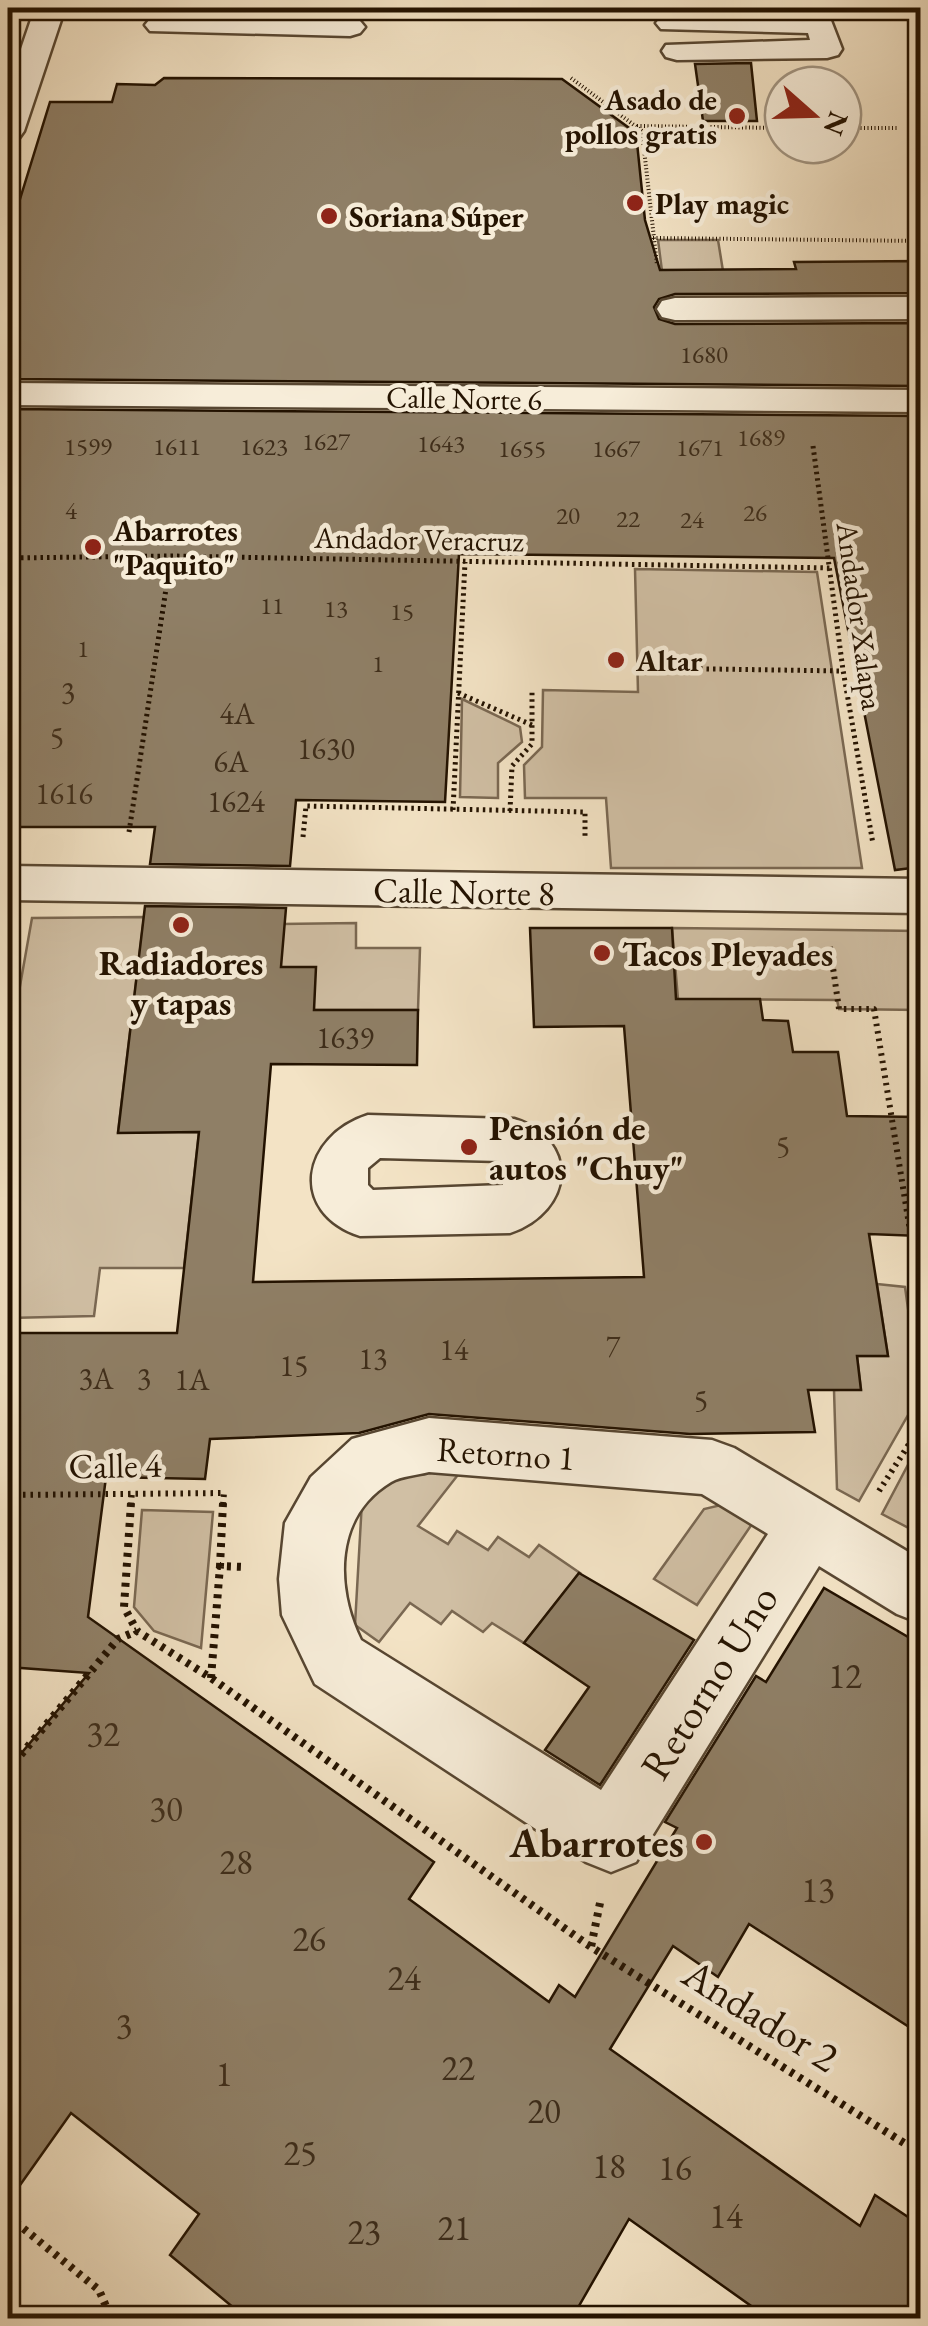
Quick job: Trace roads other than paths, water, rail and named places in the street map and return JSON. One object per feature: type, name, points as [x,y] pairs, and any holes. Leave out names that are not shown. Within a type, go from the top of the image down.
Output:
[{"type":"street","points":[[8,132],[50,8]]},
{"type":"street","points":[[167,33],[349,34]]},
{"type":"street","points":[[675,309],[920,308]]},
{"type":"street","name":"Calle Norte 6","points":[[8,394],[920,401]]},
{"type":"street","name":"Calle Norte 8","points":[[8,883],[920,896]]},
{"type":"street","name":"Retorno 1","points":[[610,1837],[338,1662],[315,1615],[310,1579],[317,1523],[333,1498],[374,1458],[428,1445],[712,1467],[920,1593]]},
{"type":"street","name":"Retorno Uno","points":[[610,1837],[808,1526]]},
{"type":"place","name":"Asado de pollos gratis","points":[[737,116]]},
{"type":"place","name":"Play magic","points":[[635,203]]},
{"type":"place","name":"Soriana Súper","points":[[329,216]]},
{"type":"place","name":"Abarrotes \"Paquito\"","points":[[93,547]]},
{"type":"place","name":"Altar","points":[[616,660]]},
{"type":"place","name":"Radiadores y tapas","points":[[181,925]]},
{"type":"place","name":"Tacos Pleyades","points":[[602,953]]},
{"type":"place","name":"Pensión de autos \"Chuy\"","points":[[469,1147]]},
{"type":"place","name":"Abarrotes","points":[[704,1842]]}]
